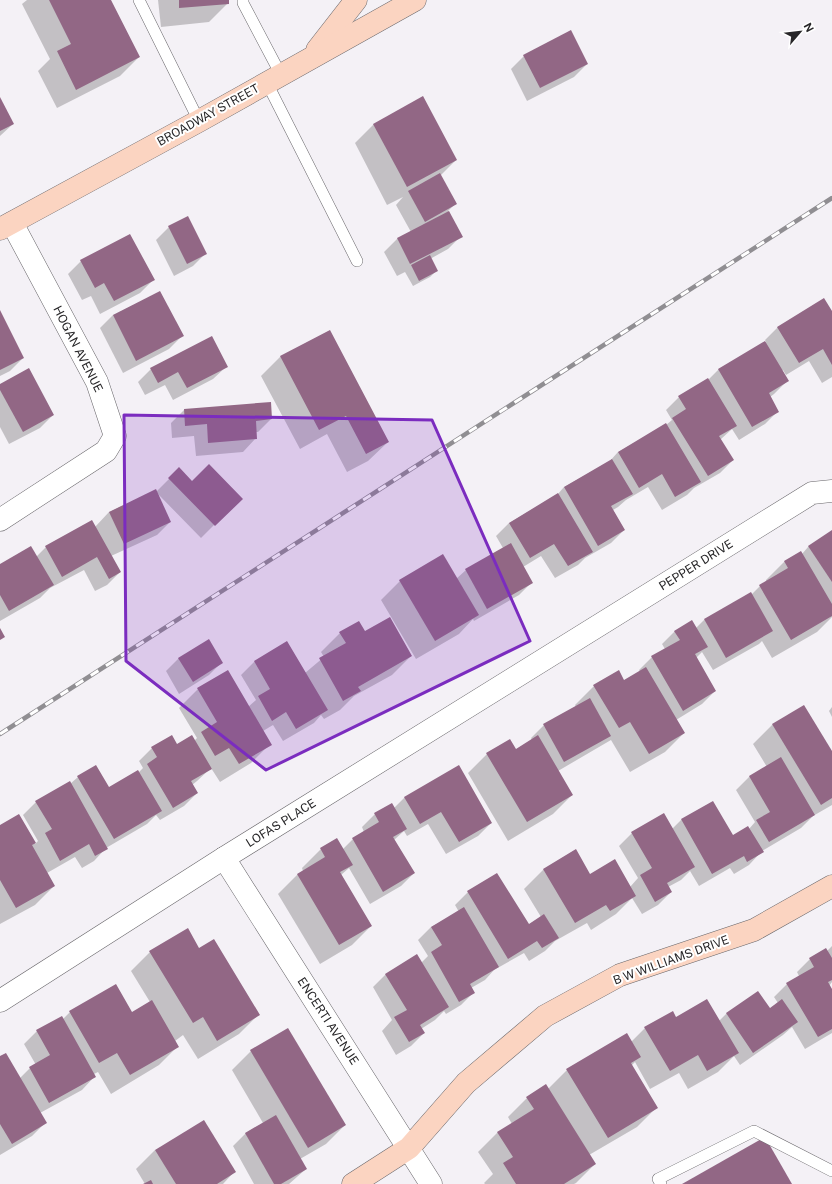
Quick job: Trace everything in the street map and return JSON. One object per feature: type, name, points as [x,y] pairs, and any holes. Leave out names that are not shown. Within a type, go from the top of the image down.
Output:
[{"type":"street","points":[[311,57],[356,0]]},
{"type":"street","name":"BROADWAY STREET","points":[[6,226],[199,121],[415,0]]},
{"type":"street","name":"HOGAN AVENUE","points":[[0,520],[106,451],[115,436],[97,382],[6,226]]},
{"type":"street","name":"PEPPER DRIVE","points":[[563,648],[812,493],[832,491]]},
{"type":"street","name":"LOFAS PLACE","points":[[0,1001],[224,858],[563,648]]},
{"type":"street","name":"ENCERTI AVENUE","points":[[224,858],[431,1184]]},
{"type":"street","name":"B W WILLIAMS DRIVE","points":[[354,1184],[409,1148],[466,1083],[545,1016],[620,975],[754,930],[832,886]]},
{"type":"lane","points":[[139,0],[199,121]]},
{"type":"lane","points":[[243,0],[274,79],[357,261]]},
{"type":"lane","points":[[661,1184],[658,1179],[754,1131],[832,1172]]},
{"type":"highlighted area","points":[[124,415],[432,420],[530,641],[266,770],[126,661]]},
{"type":"building","points":[[49,0],[111,0],[140,57],[76,90],[57,51],[71,44]]},
{"type":"building","points":[[179,0],[229,0],[229,4],[179,8]]},
{"type":"building","points":[[571,30],[588,64],[540,88],[523,55]]},
{"type":"building","points":[[423,96],[457,160],[407,187],[373,124]]},
{"type":"building","points":[[0,97],[14,124],[0,131]]},
{"type":"building","points":[[440,173],[457,204],[425,222],[408,191]]},
{"type":"building","points":[[449,211],[463,237],[410,264],[397,238]]},
{"type":"building","points":[[188,216],[207,254],[187,264],[168,226]]},
{"type":"building","points":[[130,234],[155,280],[114,301],[104,283],[95,288],[80,260]]},
{"type":"building","points":[[430,255],[438,271],[419,281],[411,265]]},
{"type":"building","points":[[160,291],[184,336],[136,361],[113,315]]},
{"type":"building","points":[[824,298],[832,311],[832,365],[823,349],[799,363],[777,327]]},
{"type":"building","points":[[0,310],[24,358],[0,370]]},
{"type":"building","points":[[330,330],[389,442],[366,454],[346,416],[319,430],[280,356]]},
{"type":"building","points":[[212,336],[228,367],[187,388],[178,372],[158,383],[150,368]]},
{"type":"building","points":[[765,341],[789,381],[769,393],[779,412],[752,427],[718,369]]},
{"type":"building","points":[[29,368],[54,415],[23,432],[0,390],[0,384]]},
{"type":"building","points":[[708,378],[737,426],[719,436],[734,460],[708,476],[672,418],[686,409],[678,396]]},
{"type":"building","points":[[271,402],[272,419],[256,421],[257,439],[208,443],[207,424],[185,426],[184,409]]},
{"type":"building","points":[[666,423],[701,482],[675,497],[662,474],[639,488],[618,452]]},
{"type":"building","points":[[612,459],[633,494],[611,506],[625,530],[598,546],[564,487]]},
{"type":"building","points":[[209,464],[243,499],[215,526],[168,478],[179,467],[192,481]]},
{"type":"building","points":[[156,489],[171,522],[124,544],[109,512]]},
{"type":"building","points":[[558,493],[593,552],[568,566],[554,544],[530,558],[509,523]]},
{"type":"building","points":[[92,520],[121,572],[109,579],[97,557],[62,577],[45,546]]},
{"type":"building","points":[[832,530],[832,582],[808,546]]},
{"type":"building","points":[[511,543],[533,583],[487,609],[465,569]]},
{"type":"building","points":[[31,546],[54,585],[9,611],[0,595],[0,564]]},
{"type":"building","points":[[801,551],[832,604],[832,616],[791,640],[759,585],[788,568],[784,561]]},
{"type":"building","points":[[443,554],[479,615],[435,641],[399,580]]},
{"type":"building","points":[[751,592],[773,631],[726,658],[704,619]]},
{"type":"building","points":[[390,617],[412,656],[358,687],[361,691],[343,701],[319,658],[346,643],[339,632],[359,621],[365,631]]},
{"type":"building","points":[[692,620],[708,647],[695,654],[716,691],[683,711],[651,656],[680,640],[674,631]]},
{"type":"building","points":[[0,628],[5,637],[0,640]]},
{"type":"building","points":[[209,639],[223,663],[193,682],[178,658]]},
{"type":"building","points":[[287,641],[328,710],[296,729],[286,712],[272,721],[258,696],[270,689],[254,661]]},
{"type":"building","points":[[646,667],[685,733],[649,754],[630,722],[619,728],[593,685],[619,670],[624,680]]},
{"type":"building","points":[[228,670],[272,745],[239,764],[229,748],[215,756],[201,732],[217,722],[197,688]]},
{"type":"building","points":[[590,698],[611,736],[564,762],[543,724]]},
{"type":"building","points":[[804,705],[832,751],[832,798],[821,805],[772,724]]},
{"type":"building","points":[[172,735],[177,744],[192,735],[212,769],[191,781],[198,793],[173,808],[147,764],[157,757],[151,747]]},
{"type":"building","points":[[538,735],[573,795],[527,822],[486,753],[510,739],[516,749]]},
{"type":"building","points":[[781,757],[815,815],[769,842],[756,820],[770,812],[749,776]]},
{"type":"building","points":[[96,765],[109,787],[138,770],[162,811],[114,839],[77,776]]},
{"type":"building","points":[[459,765],[492,823],[459,842],[441,812],[420,824],[404,797]]},
{"type":"building","points":[[70,781],[108,849],[95,856],[89,844],[60,861],[45,833],[52,829],[35,801]]},
{"type":"building","points":[[713,801],[733,835],[748,826],[764,852],[747,862],[744,856],[712,874],[681,819]]},
{"type":"building","points":[[392,803],[407,829],[393,837],[415,873],[383,892],[352,838],[379,822],[374,813]]},
{"type":"building","points":[[664,813],[695,867],[667,883],[672,892],[655,902],[640,875],[652,868],[631,832]]},
{"type":"building","points":[[19,814],[36,843],[32,845],[55,886],[16,908],[0,880],[0,825]]},
{"type":"building","points":[[337,838],[353,865],[340,872],[372,926],[339,945],[297,874],[325,857],[320,848]]},
{"type":"building","points":[[576,849],[590,874],[615,859],[636,896],[610,911],[606,905],[575,923],[543,869]]},
{"type":"building","points":[[497,873],[529,924],[544,914],[559,938],[542,948],[537,941],[508,959],[467,891]]},
{"type":"building","points":[[464,907],[499,967],[470,984],[475,993],[459,1002],[431,952],[442,945],[431,927]]},
{"type":"building","points":[[188,928],[199,948],[214,939],[260,1015],[217,1041],[203,1017],[193,1023],[149,951]]},
{"type":"building","points":[[826,948],[832,958],[832,980],[828,982],[832,989],[832,1029],[818,1037],[786,983],[814,967],[809,958]]},
{"type":"building","points":[[417,954],[449,1007],[420,1025],[425,1033],[409,1042],[394,1017],[407,1010],[385,974]]},
{"type":"building","points":[[116,984],[132,1012],[152,1000],[179,1047],[130,1075],[117,1053],[99,1063],[69,1011]]},
{"type":"building","points":[[758,991],[770,1008],[782,999],[798,1022],[753,1053],[726,1013]]},
{"type":"building","points":[[707,999],[739,1053],[707,1071],[698,1055],[670,1071],[644,1027],[673,1011],[676,1017]]},
{"type":"building","points":[[62,1016],[96,1077],[49,1103],[29,1067],[50,1055],[36,1030]]},
{"type":"building","points":[[288,1028],[346,1125],[308,1148],[250,1050]]},
{"type":"building","points":[[627,1033],[641,1057],[631,1063],[658,1108],[608,1138],[566,1069]]},
{"type":"building","points":[[6,1053],[47,1123],[12,1144],[0,1124],[0,1056]]},
{"type":"building","points":[[546,1084],[596,1164],[564,1184],[516,1184],[503,1163],[513,1157],[497,1132],[534,1109],[526,1097]]},
{"type":"building","points":[[276,1115],[307,1169],[281,1184],[274,1184],[245,1133]]},
{"type":"building","points":[[204,1120],[236,1172],[217,1184],[176,1184],[155,1150]]},
{"type":"building","points":[[765,1137],[792,1184],[682,1184]]},
{"type":"building","points":[[151,1180],[153,1184],[143,1184]]},
{"type":"railway","points":[[0,734],[832,198]]}]
